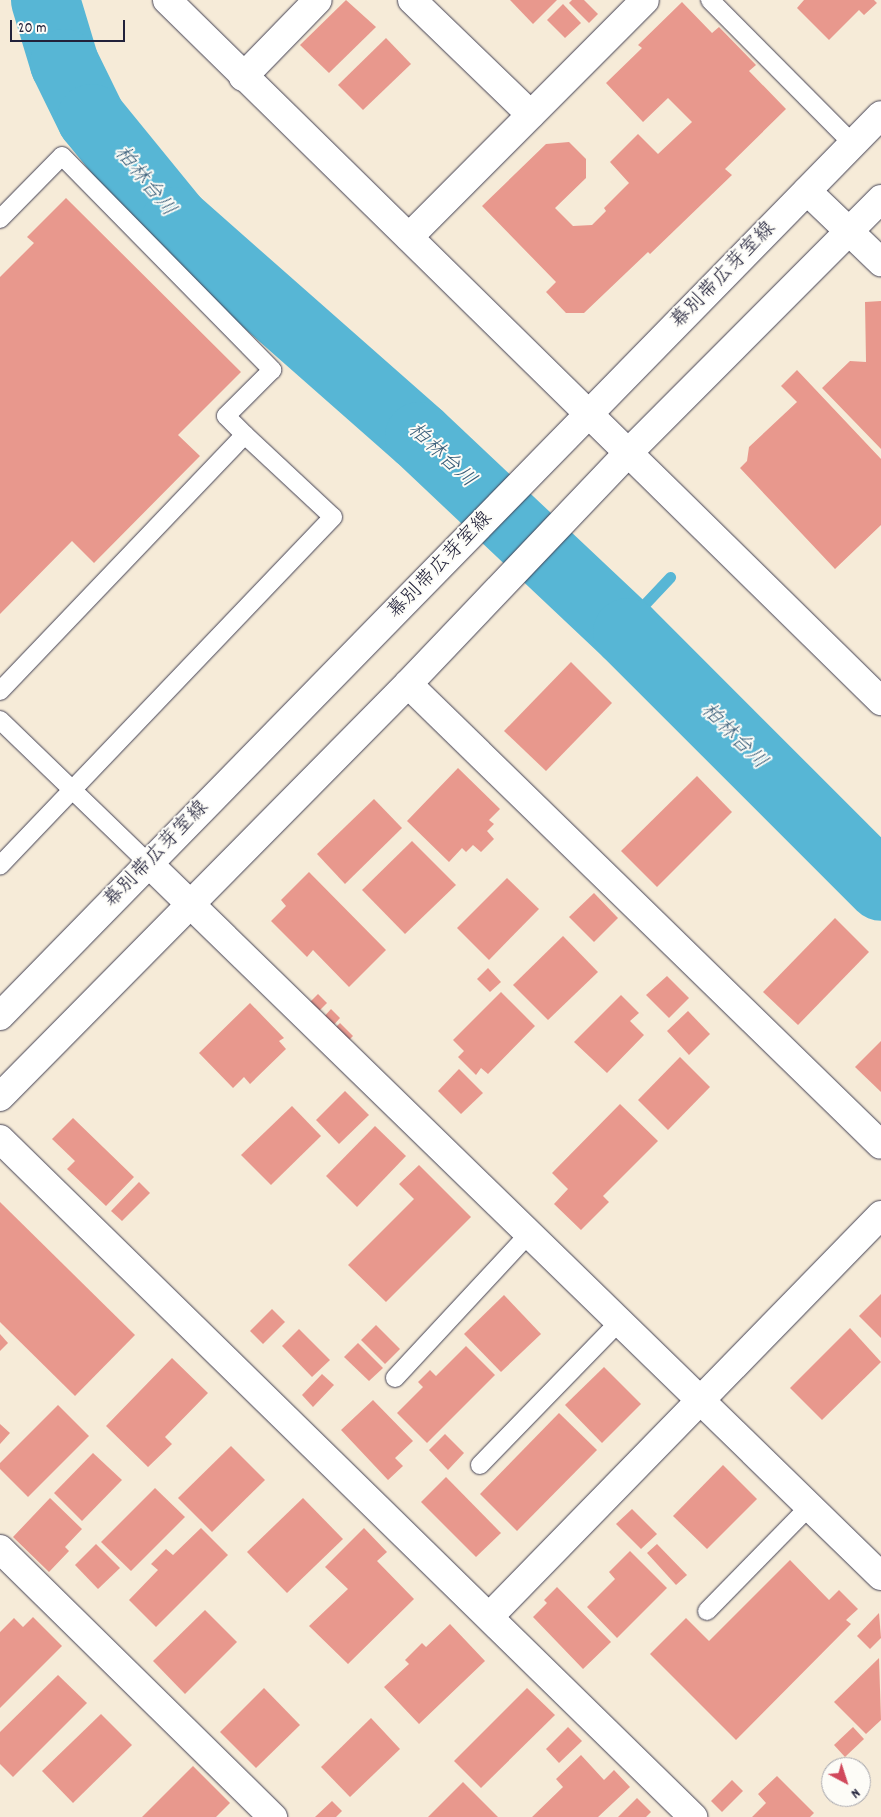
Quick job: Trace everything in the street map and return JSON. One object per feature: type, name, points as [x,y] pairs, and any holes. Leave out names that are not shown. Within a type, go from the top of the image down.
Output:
[{"type":"street","points":[[167,0],[243,77],[629,452],[881,701]]},
{"type":"street","points":[[243,77],[318,0]]},
{"type":"street","points":[[412,0],[531,114]]},
{"type":"street","points":[[409,237],[646,0]]},
{"type":"street","name":"幕別帯広芽室線","points":[[0,1016],[881,115]]},
{"type":"street","points":[[807,191],[881,262]]},
{"type":"street","points":[[0,1097],[408,684],[629,452],[881,199]]},
{"type":"street","points":[[408,684],[881,1145]]},
{"type":"street","points":[[149,864],[881,1576]]},
{"type":"street","points":[[0,1139],[490,1616],[693,1817]]},
{"type":"street","points":[[490,1616],[699,1399],[881,1215]]},
{"type":"street","points":[[0,1550],[273,1817]]},
{"type":"lane","points":[[710,0],[853,144]]},
{"type":"lane","points":[[0,219],[62,156],[272,370],[226,416],[333,517],[0,866]]},
{"type":"lane","points":[[0,691],[244,435]]},
{"type":"lane","points":[[0,720],[149,864]]},
{"type":"lane","points":[[394,1378],[528,1234]]},
{"type":"lane","points":[[480,1466],[619,1322]]},
{"type":"lane","points":[[707,1611],[809,1506]]},
{"type":"building","points":[[346,0],[376,27],[329,73],[300,45]]},
{"type":"building","points":[[510,0],[557,0],[533,24]]},
{"type":"building","points":[[572,0],[584,0],[598,14],[589,23],[569,3]]},
{"type":"building","points":[[804,0],[874,0],[877,3],[864,15],[859,10],[829,40],[797,8]]},
{"type":"building","points":[[682,2],[712,33],[719,27],[756,65],[749,71],[786,109],[725,169],[732,175],[650,254],[648,252],[584,313],[566,313],[546,292],[556,282],[482,206],[546,144],[569,142],[586,159],[586,178],[555,208],[573,226],[592,225],[606,211],[604,208],[629,183],[610,162],[638,134],[658,154],[692,122],[668,98],[643,122],[606,83],[642,48],[638,45]]},
{"type":"building","points":[[563,4],[581,23],[565,38],[547,20]]},
{"type":"building","points":[[386,38],[411,64],[363,110],[338,85]]},
{"type":"building","points":[[66,198],[241,372],[178,435],[200,456],[94,563],[72,541],[0,614],[0,277],[34,243],[27,237]]},
{"type":"building","points":[[881,301],[881,449],[822,388],[850,361],[866,362],[865,302]]},
{"type":"building","points":[[797,370],[881,459],[881,525],[835,569],[740,468],[747,461],[749,447],[797,402],[781,386]]},
{"type":"building","points":[[571,662],[612,703],[546,771],[504,731]]},
{"type":"building","points":[[458,768],[500,809],[489,820],[494,824],[487,831],[494,839],[481,852],[473,845],[466,852],[462,848],[449,862],[407,821]]},
{"type":"building","points":[[697,776],[732,812],[657,887],[621,851]]},
{"type":"building","points":[[374,799],[402,828],[345,884],[317,854]]},
{"type":"building","points":[[412,841],[456,885],[405,934],[362,890]]},
{"type":"building","points":[[309,872],[386,950],[349,987],[313,950],[307,957],[271,921],[286,906],[281,900]]},
{"type":"building","points":[[507,878],[539,909],[489,960],[457,928]]},
{"type":"building","points":[[594,893],[618,918],[594,942],[569,917]]},
{"type":"building","points":[[835,918],[869,952],[798,1025],[763,992]]},
{"type":"building","points":[[563,936],[598,972],[548,1020],[513,985]]},
{"type":"building","points":[[488,968],[501,982],[490,992],[477,979]]},
{"type":"building","points":[[667,976],[689,998],[669,1018],[646,995]]},
{"type":"building","points":[[501,992],[535,1026],[488,1074],[481,1068],[476,1075],[458,1057],[464,1051],[453,1040]]},
{"type":"building","points":[[318,994],[327,1003],[318,1012],[309,1003]]},
{"type":"building","points":[[621,995],[639,1013],[630,1021],[644,1035],[607,1073],[574,1042]]},
{"type":"building","points":[[250,1003],[284,1038],[279,1041],[286,1049],[250,1084],[244,1077],[233,1088],[199,1053]]},
{"type":"building","points":[[331,1009],[340,1018],[331,1028],[322,1019]]},
{"type":"building","points":[[688,1011],[710,1034],[689,1055],[667,1031]]},
{"type":"building","points":[[340,1023],[353,1036],[344,1045],[331,1032]]},
{"type":"building","points":[[881,1041],[881,1092],[855,1067]]},
{"type":"building","points":[[680,1057],[710,1087],[668,1130],[638,1100]]},
{"type":"building","points":[[459,1069],[483,1093],[461,1114],[438,1091]]},
{"type":"building","points":[[345,1091],[369,1115],[339,1144],[316,1120]]},
{"type":"building","points":[[620,1104],[658,1141],[603,1196],[609,1202],[581,1230],[554,1204],[568,1189],[552,1173]]},
{"type":"building","points":[[292,1106],[321,1136],[271,1185],[241,1155]]},
{"type":"building","points":[[73,1118],[134,1177],[106,1206],[67,1169],[75,1161],[52,1139]]},
{"type":"building","points":[[375,1126],[406,1156],[357,1207],[326,1176]]},
{"type":"building","points":[[419,1165],[471,1217],[386,1302],[348,1265],[414,1199],[399,1184]]},
{"type":"building","points":[[139,1182],[150,1193],[122,1221],[111,1211]]},
{"type":"building","points":[[0,1202],[135,1335],[75,1396],[0,1322]]},
{"type":"building","points":[[881,1294],[881,1338],[859,1316]]},
{"type":"building","points":[[504,1295],[541,1334],[501,1372],[464,1334]]},
{"type":"building","points":[[272,1309],[285,1322],[263,1344],[250,1331]]},
{"type":"building","points":[[376,1325],[400,1349],[385,1364],[361,1340]]},
{"type":"building","points":[[850,1328],[881,1362],[822,1420],[790,1388]]},
{"type":"building","points":[[299,1329],[330,1360],[312,1377],[282,1346]]},
{"type":"building","points":[[0,1334],[8,1343],[0,1351]]},
{"type":"building","points":[[358,1343],[383,1368],[369,1381],[344,1357]]},
{"type":"building","points":[[466,1346],[495,1375],[427,1443],[397,1413],[423,1387],[418,1382],[430,1370],[436,1376]]},
{"type":"building","points":[[172,1358],[208,1393],[165,1437],[172,1444],[148,1467],[106,1426]]},
{"type":"building","points":[[604,1367],[641,1404],[602,1443],[565,1405]]},
{"type":"building","points":[[322,1374],[334,1385],[313,1407],[302,1395]]},
{"type":"building","points":[[373,1400],[413,1441],[395,1458],[403,1466],[388,1480],[341,1430]]},
{"type":"building","points":[[58,1405],[89,1436],[28,1497],[0,1469],[0,1463]]},
{"type":"building","points":[[559,1413],[597,1450],[517,1531],[480,1494]]},
{"type":"building","points":[[0,1424],[10,1433],[0,1444]]},
{"type":"building","points":[[445,1434],[464,1453],[448,1470],[429,1450]]},
{"type":"building","points":[[231,1446],[265,1480],[212,1532],[178,1498]]},
{"type":"building","points":[[93,1453],[122,1480],[82,1521],[54,1493]]},
{"type":"building","points":[[723,1465],[757,1499],[707,1549],[673,1516]]},
{"type":"building","points":[[446,1477],[501,1533],[476,1557],[421,1502]]},
{"type":"building","points":[[155,1488],[185,1517],[131,1571],[101,1542]]},
{"type":"building","points":[[50,1498],[82,1529],[65,1547],[69,1551],[49,1572],[13,1537]]},
{"type":"building","points":[[303,1498],[343,1539],[287,1593],[247,1552]]},
{"type":"building","points":[[632,1509],[657,1534],[641,1549],[616,1524]]},
{"type":"building","points":[[201,1528],[228,1555],[156,1627],[129,1600],[158,1570],[151,1564],[166,1549],[173,1555]]},
{"type":"building","points":[[364,1528],[387,1552],[377,1561],[414,1599],[348,1664],[309,1626],[348,1589],[325,1567]]},
{"type":"building","points":[[96,1544],[120,1568],[98,1589],[75,1565]]},
{"type":"building","points":[[657,1544],[687,1575],[676,1585],[647,1553]]},
{"type":"building","points":[[630,1551],[667,1588],[617,1638],[587,1607],[615,1579],[609,1572]]},
{"type":"building","points":[[790,1560],[829,1600],[839,1590],[858,1609],[846,1620],[851,1624],[736,1740],[650,1654],[686,1618],[709,1641]]},
{"type":"building","points":[[557,1587],[611,1642],[583,1669],[533,1617],[547,1603],[544,1600]]},
{"type":"building","points":[[205,1610],[237,1642],[185,1694],[153,1661]]},
{"type":"building","points":[[879,1613],[881,1638],[870,1649],[857,1636]]},
{"type":"building","points":[[33,1617],[62,1646],[0,1708],[0,1632],[14,1618],[23,1627]]},
{"type":"building","points":[[450,1624],[485,1661],[419,1724],[384,1687],[409,1664],[405,1660],[422,1643],[426,1647]]},
{"type":"building","points":[[879,1658],[881,1720],[866,1734],[834,1702]]},
{"type":"building","points":[[58,1675],[87,1703],[13,1777],[0,1764],[0,1732]]},
{"type":"building","points":[[264,1688],[300,1725],[256,1768],[220,1732]]},
{"type":"building","points":[[527,1688],[555,1715],[481,1788],[454,1761]]},
{"type":"building","points":[[101,1714],[132,1745],[73,1803],[42,1771]]},
{"type":"building","points":[[371,1718],[400,1749],[350,1797],[321,1767]]},
{"type":"building","points":[[568,1727],[582,1741],[559,1763],[546,1749]]},
{"type":"building","points":[[853,1727],[864,1739],[845,1757],[834,1745]]},
{"type":"building","points":[[581,1755],[604,1780],[614,1770],[630,1787],[598,1817],[532,1817],[563,1787],[556,1779]]},
{"type":"building","points":[[193,1766],[230,1803],[216,1817],[142,1817]]},
{"type":"building","points":[[777,1776],[814,1813],[810,1817],[752,1817],[766,1803],[758,1794]]},
{"type":"building","points":[[732,1780],[743,1791],[722,1812],[711,1801]]},
{"type":"building","points":[[463,1782],[498,1817],[428,1817]]},
{"type":"building","points":[[637,1798],[651,1812],[646,1817],[618,1817]]},
{"type":"building","points":[[332,1801],[342,1811],[336,1817],[315,1817]]},
{"type":"waterway","name":"柏林台川","points":[[45,0],[64,63],[91,118],[175,221],[419,436],[627,632],[881,886]]},
{"type":"waterway","points":[[627,632],[640,609],[670,577]]}]
